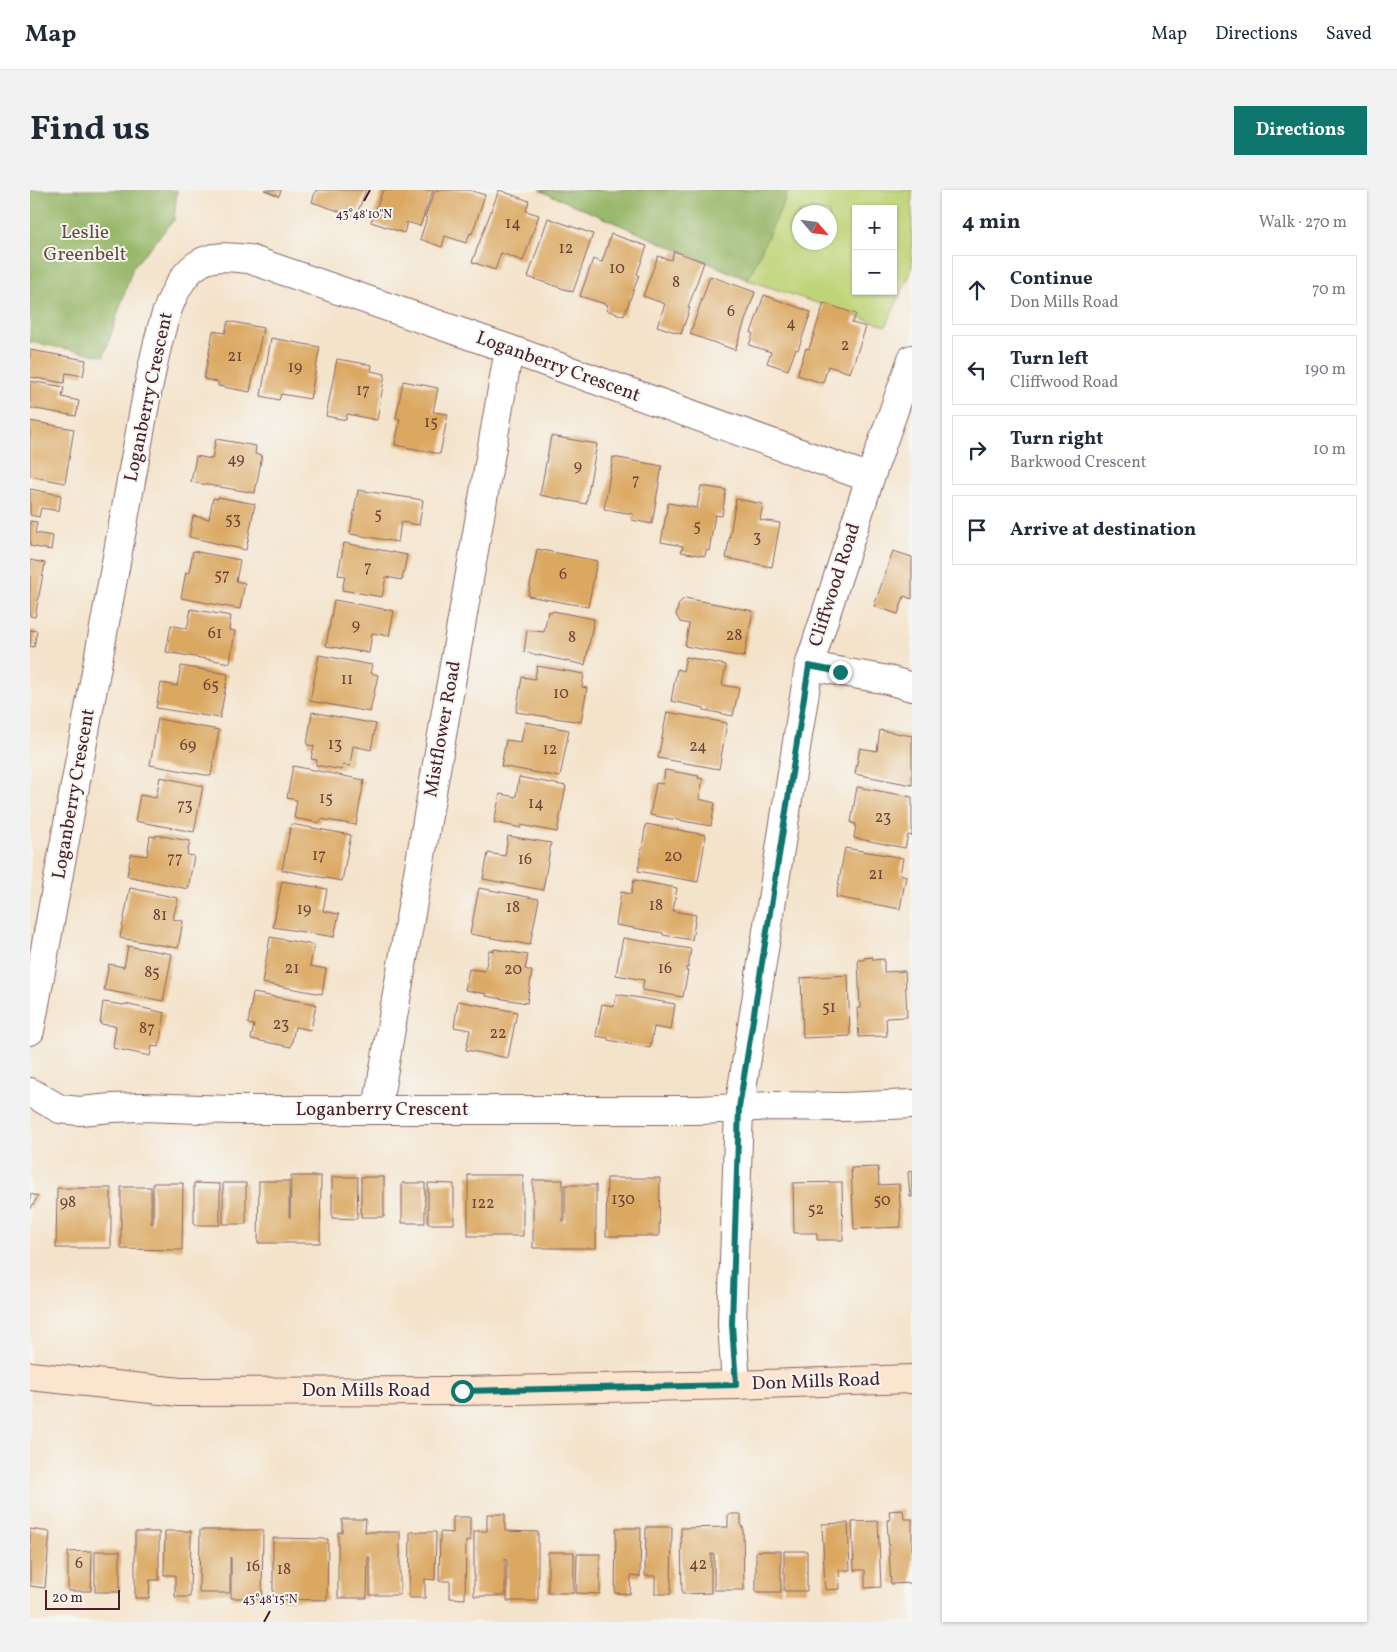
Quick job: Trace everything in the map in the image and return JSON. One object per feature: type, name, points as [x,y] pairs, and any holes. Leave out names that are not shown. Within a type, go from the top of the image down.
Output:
[{"type":"main road","name":"Don Mills Road","points":[[30,1376],[180,1392],[462,1391],[912,1379]]},
{"type":"street","name":"Loganberry Crescent","points":[[30,1031],[148,388],[170,301],[184,275],[200,262],[221,257],[249,260],[509,348],[870,478]]},
{"type":"street","name":"Mistflower Road","points":[[377,1110],[509,348]]},
{"type":"street","name":"Cliffwood Road","points":[[736,1385],[732,1324],[739,1108],[809,666],[870,478],[912,358]]},
{"type":"street","points":[[809,666],[888,680],[912,687]]},
{"type":"street","name":"Loganberry Crescent","points":[[30,1092],[60,1109],[80,1111],[135,1107],[231,1110],[701,1110],[912,1104]]},
{"type":"green space","name":"Leslie Greenbelt","points":[[30,190],[177,190],[174,220],[133,267],[104,356],[30,342]]},
{"type":"green space","points":[[539,190],[912,190],[912,269],[886,326],[748,280]]},
{"type":"green space","points":[[539,190],[789,190],[748,280]]},
{"type":"building","points":[[264,190],[281,190],[279,196]]},
{"type":"building","points":[[316,190],[366,190],[356,217],[312,202]]},
{"type":"building","points":[[383,190],[433,190],[420,226],[407,222],[404,233],[371,222]]},
{"type":"building","points":[[435,190],[469,190],[485,195],[472,234],[470,233],[466,243],[445,236],[442,247],[420,239],[427,218],[425,217]]},
{"type":"building","points":[[499,190],[529,201],[526,211],[539,215],[523,261],[501,253],[495,270],[472,262]]},
{"type":"building","points":[[548,218],[593,234],[573,292],[528,277]]},
{"type":"building","points":[[611,234],[647,246],[624,316],[606,310],[608,305],[580,296],[593,259],[602,262]]},
{"type":"building","points":[[674,251],[704,262],[681,334],[657,326],[665,304],[643,296],[658,256],[671,260]]},
{"type":"building","points":[[710,276],[755,292],[735,350],[690,334]]},
{"type":"building","points":[[764,295],[811,312],[798,350],[796,349],[788,370],[767,363],[771,352],[749,345],[753,334],[751,333]]},
{"type":"building","points":[[824,303],[856,314],[852,323],[866,327],[850,373],[828,366],[823,383],[797,375],[806,348],[809,349]]},
{"type":"building","points":[[228,321],[263,328],[250,392],[218,386],[218,382],[204,379],[213,331],[225,333]]},
{"type":"building","points":[[271,338],[320,347],[310,399],[281,394],[279,400],[261,396]]},
{"type":"building","points":[[30,350],[86,360],[83,376],[66,373],[64,383],[30,377]]},
{"type":"building","points":[[337,359],[372,365],[371,371],[385,374],[377,420],[347,414],[346,420],[326,416]]},
{"type":"building","points":[[30,381],[64,387],[62,397],[79,401],[76,416],[30,408]]},
{"type":"building","points":[[403,381],[438,388],[433,412],[448,414],[440,454],[395,445],[400,419],[396,418]]},
{"type":"building","points":[[30,421],[74,429],[65,483],[30,476]]},
{"type":"building","points":[[551,436],[597,444],[586,504],[540,495]]},
{"type":"building","points":[[216,439],[256,446],[255,454],[262,455],[255,493],[191,482],[196,456],[212,459]]},
{"type":"building","points":[[613,457],[662,466],[652,524],[632,520],[633,514],[604,509]]},
{"type":"building","points":[[701,486],[726,490],[722,516],[715,515],[709,551],[706,550],[705,556],[681,552],[683,546],[661,542],[668,503],[697,508]]},
{"type":"building","points":[[30,489],[61,495],[59,511],[41,508],[39,517],[30,515]]},
{"type":"building","points":[[358,490],[423,500],[419,525],[401,522],[398,542],[350,534]]},
{"type":"building","points":[[218,497],[255,504],[246,550],[189,537],[193,516],[209,519],[213,498],[218,499]]},
{"type":"building","points":[[736,499],[763,504],[760,520],[780,523],[772,567],[726,558]]},
{"type":"building","points":[[30,521],[37,522],[35,533],[53,536],[51,550],[30,546]]},
{"type":"building","points":[[344,543],[407,555],[402,580],[386,577],[382,597],[342,590],[345,576],[338,575]]},
{"type":"building","points":[[537,549],[597,561],[588,607],[528,596]]},
{"type":"building","points":[[193,551],[240,560],[236,581],[245,583],[240,609],[181,598],[186,572],[189,573]]},
{"type":"building","points":[[893,551],[912,557],[912,599],[904,596],[898,614],[874,606]]},
{"type":"building","points":[[30,560],[45,563],[35,617],[30,616]]},
{"type":"building","points":[[685,598],[753,611],[744,657],[685,646],[689,624],[680,622],[676,615],[679,603]]},
{"type":"building","points":[[334,600],[394,611],[389,636],[372,633],[369,653],[326,646]]},
{"type":"building","points":[[191,609],[231,616],[229,630],[235,631],[230,663],[166,652],[171,625],[187,629]]},
{"type":"building","points":[[553,611],[594,619],[585,665],[524,652],[527,630],[544,632],[548,612]]},
{"type":"building","points":[[30,630],[37,631],[34,647],[30,646]]},
{"type":"building","points":[[319,655],[372,665],[370,673],[378,675],[370,712],[310,701]]},
{"type":"building","points":[[686,657],[726,665],[722,685],[739,688],[733,716],[671,701],[677,669],[683,671]]},
{"type":"building","points":[[181,666],[228,674],[220,718],[156,708],[161,683],[177,686]]},
{"type":"building","points":[[537,666],[584,674],[582,687],[587,688],[581,722],[516,712],[522,677],[535,679]]},
{"type":"building","points":[[312,712],[376,724],[371,750],[353,746],[350,766],[343,765],[342,770],[316,765],[317,760],[311,759],[314,746],[307,745]]},
{"type":"building","points":[[667,712],[727,723],[719,769],[658,758]]},
{"type":"building","points":[[158,719],[219,730],[211,776],[150,765]]},
{"type":"building","points":[[525,722],[569,730],[560,777],[501,766],[506,740],[521,742]]},
{"type":"building","points":[[880,730],[912,736],[912,785],[855,774],[860,748],[877,751]]},
{"type":"building","points":[[293,766],[364,780],[356,825],[321,819],[320,823],[294,818],[297,800],[287,798]]},
{"type":"building","points":[[665,770],[699,776],[698,778],[703,779],[699,799],[715,803],[711,826],[650,815],[656,783],[663,784]]},
{"type":"building","points":[[160,777],[203,786],[194,832],[135,821],[140,795],[156,798]]},
{"type":"building","points":[[519,777],[566,786],[557,832],[521,825],[521,828],[494,822],[500,794],[516,797]]},
{"type":"building","points":[[857,787],[912,797],[912,836],[908,835],[905,848],[854,838],[856,824],[851,823]]},
{"type":"building","points":[[291,824],[351,835],[342,881],[282,870]]},
{"type":"building","points":[[646,824],[706,835],[698,882],[638,871]]},
{"type":"building","points":[[156,835],[190,841],[187,855],[194,856],[188,889],[127,876],[131,854],[147,856],[150,836],[156,837]]},
{"type":"building","points":[[508,836],[551,843],[543,890],[483,879],[488,853],[505,856]]},
{"type":"building","points":[[845,848],[903,858],[900,874],[906,876],[900,909],[836,897]]},
{"type":"building","points":[[634,880],[677,888],[673,911],[696,915],[692,940],[616,925],[621,892],[631,894]]},
{"type":"building","points":[[282,881],[327,889],[323,911],[339,914],[334,937],[273,927]]},
{"type":"building","points":[[130,888],[178,898],[173,919],[183,921],[178,948],[120,938]]},
{"type":"building","points":[[479,888],[539,899],[530,945],[470,934]]},
{"type":"building","points":[[270,937],[314,945],[310,966],[326,969],[322,994],[262,983]]},
{"type":"building","points":[[623,938],[691,949],[688,968],[686,967],[686,971],[688,971],[683,997],[642,990],[644,980],[616,975]]},
{"type":"building","points":[[128,946],[172,954],[163,1001],[104,990],[109,964],[124,967]]},
{"type":"building","points":[[494,949],[528,955],[525,969],[532,971],[527,1003],[486,996],[487,994],[465,990],[469,969],[485,971],[489,950],[494,951]]},
{"type":"building","points":[[873,957],[873,960],[884,959],[884,972],[905,971],[907,1017],[886,1018],[887,1036],[859,1037],[857,1008],[860,1008],[858,960]]},
{"type":"building","points":[[848,975],[850,1036],[803,1038],[801,978]]},
{"type":"building","points":[[253,993],[316,1004],[311,1030],[295,1027],[291,1047],[251,1039],[254,1025],[248,1024]]},
{"type":"building","points":[[616,994],[675,1004],[671,1030],[654,1027],[650,1048],[596,1036],[602,1004],[614,1006]]},
{"type":"building","points":[[458,1001],[517,1012],[508,1058],[466,1050],[470,1030],[454,1027]]},
{"type":"building","points":[[103,1002],[125,1004],[165,1013],[159,1047],[152,1046],[150,1056],[113,1048],[116,1026],[100,1024]]},
{"type":"building","points":[[878,1167],[879,1185],[899,1184],[901,1227],[854,1229],[851,1168]]},
{"type":"building","points":[[912,1171],[912,1197],[910,1197],[908,1172]]},
{"type":"building","points":[[468,1175],[523,1175],[523,1236],[468,1236]]},
{"type":"building","points":[[291,1176],[321,1176],[320,1243],[258,1243],[259,1181],[289,1181],[290,1217]]},
{"type":"building","points":[[332,1177],[358,1177],[357,1219],[332,1218]]},
{"type":"building","points":[[361,1177],[384,1177],[384,1217],[361,1217]]},
{"type":"building","points":[[607,1178],[660,1178],[659,1236],[606,1236]]},
{"type":"building","points":[[533,1180],[563,1180],[563,1221],[565,1221],[565,1185],[596,1185],[596,1248],[533,1248]]},
{"type":"building","points":[[842,1182],[843,1240],[817,1240],[817,1233],[794,1233],[793,1183]]},
{"type":"building","points":[[153,1183],[183,1183],[182,1250],[121,1249],[121,1187],[151,1187],[151,1223],[153,1223]]},
{"type":"building","points":[[194,1183],[220,1184],[220,1225],[194,1225]]},
{"type":"building","points":[[223,1183],[246,1183],[246,1224],[223,1224]]},
{"type":"building","points":[[402,1183],[425,1183],[425,1223],[402,1223]]},
{"type":"building","points":[[428,1183],[454,1184],[454,1224],[428,1224]]},
{"type":"building","points":[[57,1188],[111,1188],[111,1248],[56,1248]]},
{"type":"building","points":[[30,1194],[38,1196],[30,1210]]},
{"type":"building","points":[[903,1510],[904,1519],[912,1519],[912,1583],[891,1584],[887,1520],[890,1520],[889,1511]]},
{"type":"building","points":[[487,1514],[505,1514],[505,1531],[538,1532],[538,1601],[507,1601],[507,1560],[505,1559],[505,1596],[474,1596],[474,1531],[487,1531]]},
{"type":"building","points":[[728,1514],[741,1514],[744,1590],[714,1590],[714,1554],[711,1554],[711,1593],[682,1594],[681,1528],[728,1527]]},
{"type":"building","points":[[453,1517],[470,1517],[470,1541],[466,1541],[465,1599],[450,1598],[450,1581],[439,1581],[440,1532],[453,1533]]},
{"type":"building","points":[[342,1519],[366,1519],[365,1532],[400,1532],[400,1595],[370,1595],[370,1557],[368,1557],[367,1598],[338,1598],[338,1532],[342,1532]]},
{"type":"building","points":[[878,1521],[881,1587],[865,1588],[865,1570],[854,1570],[852,1522]]},
{"type":"building","points":[[848,1523],[850,1570],[839,1570],[840,1589],[825,1590],[822,1524]]},
{"type":"building","points":[[646,1527],[672,1527],[671,1594],[655,1594],[655,1576],[645,1576]]},
{"type":"building","points":[[616,1528],[641,1528],[640,1577],[631,1576],[630,1594],[615,1593]]},
{"type":"building","points":[[30,1529],[50,1532],[45,1588],[30,1586]]},
{"type":"building","points":[[200,1530],[263,1530],[262,1598],[231,1598],[230,1557],[230,1593],[199,1593]]},
{"type":"building","points":[[165,1531],[191,1531],[190,1597],[175,1597],[175,1575],[164,1575]]},
{"type":"building","points":[[135,1532],[159,1532],[159,1580],[150,1580],[149,1598],[135,1598]]},
{"type":"building","points":[[410,1532],[436,1532],[435,1580],[425,1579],[425,1598],[409,1598]]},
{"type":"building","points":[[273,1538],[328,1539],[327,1600],[273,1599]]},
{"type":"building","points":[[92,1551],[91,1591],[68,1591],[68,1552]]},
{"type":"building","points":[[95,1551],[120,1551],[120,1592],[95,1592]]},
{"type":"building","points":[[756,1551],[781,1551],[781,1592],[756,1592]]},
{"type":"building","points":[[784,1551],[807,1551],[807,1591],[784,1591]]},
{"type":"building","points":[[548,1552],[574,1552],[574,1593],[548,1593]]},
{"type":"building","points":[[577,1554],[600,1554],[600,1594],[576,1593]]},
{"type":"route","points":[[462,1391],[736,1385],[732,1324],[739,1108],[809,666],[840,672]]}]
